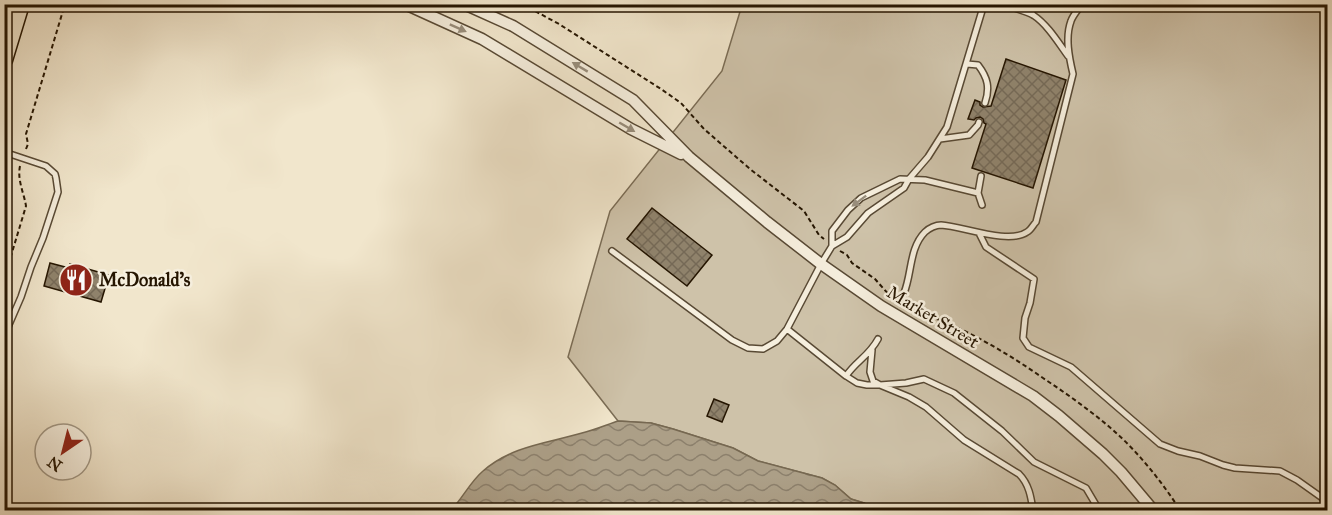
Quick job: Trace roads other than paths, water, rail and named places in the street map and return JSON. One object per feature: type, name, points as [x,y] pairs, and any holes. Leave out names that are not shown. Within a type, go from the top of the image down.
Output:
[{"type":"main road","points":[[4,60],[21,4]]},
{"type":"street","name":"Market Street","points":[[405,4],[482,39],[631,129],[689,157]]},
{"type":"street","name":"Market Street","points":[[464,4],[513,27],[633,100],[689,157],[766,222],[821,264],[881,306],[1042,403],[1067,422],[1121,472],[1153,510]]},
{"type":"lane","points":[[612,251],[732,340],[748,348],[763,349],[777,341],[788,329],[832,246],[848,237],[868,213],[904,188],[947,127],[984,4]]},
{"type":"lane","points":[[1005,4],[1034,16],[1042,22],[1069,57]]},
{"type":"lane","points":[[1026,4],[1034,16]]},
{"type":"lane","points":[[904,293],[915,252],[922,236],[931,228],[939,225],[1016,237],[1027,233],[1036,222],[1072,74],[1068,34],[1071,20],[1082,4]]},
{"type":"lane","points":[[967,64],[978,65],[986,75],[988,93],[985,103]]},
{"type":"lane","points":[[939,139],[969,135],[979,122]]},
{"type":"lane","points":[[4,152],[46,166],[56,178],[58,192],[21,297],[4,331]]},
{"type":"lane","points":[[981,176],[978,193],[982,205]]},
{"type":"lane","points":[[832,246],[832,231],[848,210],[861,198],[900,179],[925,180],[978,193]]},
{"type":"lane","points":[[979,233],[986,247],[1034,279],[1023,338],[1029,347],[1071,367],[1160,444],[1235,468],[1280,471],[1328,502]]},
{"type":"lane","points":[[788,329],[857,383],[880,385],[924,379],[954,393],[1002,431],[1034,462],[1086,488],[1099,510]]},
{"type":"lane","points":[[846,376],[872,350],[878,339]]},
{"type":"lane","points":[[872,350],[870,372],[873,381],[926,407],[964,440],[1019,474],[1028,487],[1033,510]]},
{"type":"water","points":[[618,421],[651,423],[673,429],[733,448],[758,461],[822,478],[835,485],[851,499],[878,510],[451,510],[478,475],[506,456],[530,446],[586,432]]},
{"type":"place","name":"McDonald's","points":[[76,280]]}]
